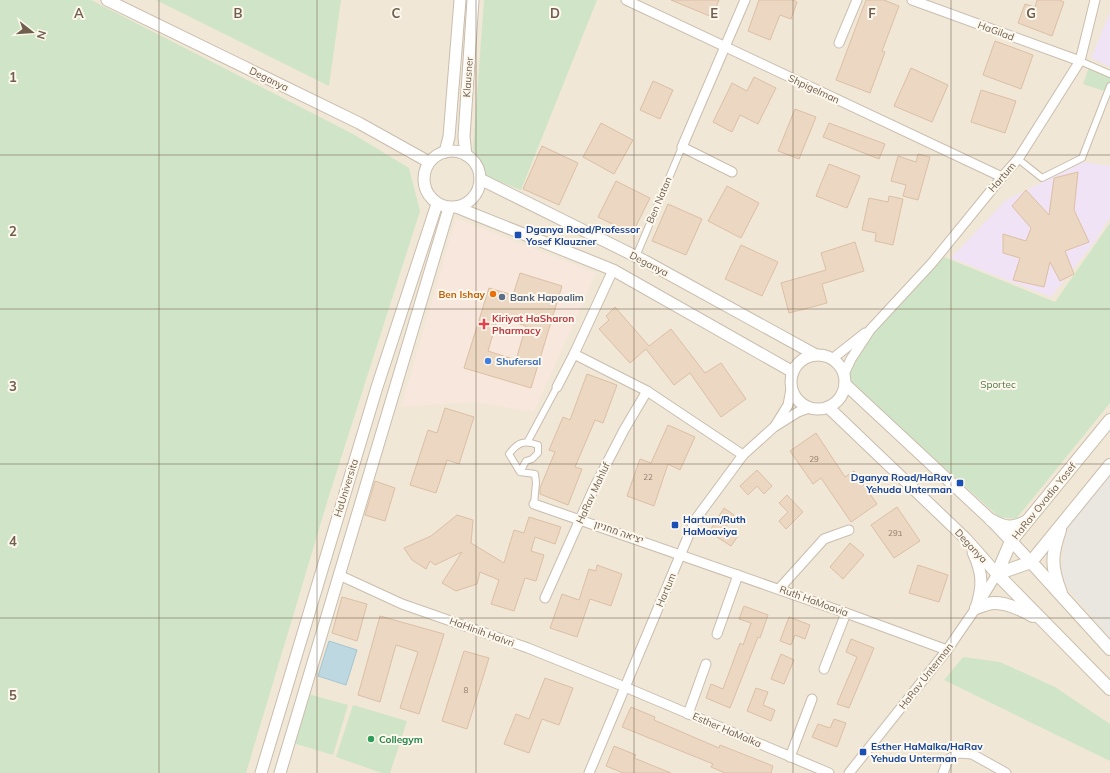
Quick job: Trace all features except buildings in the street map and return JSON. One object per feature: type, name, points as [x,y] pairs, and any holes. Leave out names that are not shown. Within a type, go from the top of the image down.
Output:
[{"type":"main road","name":"HaRav Ovadia Yosef","points":[[997,574],[1012,541],[1110,420]]},
{"type":"main road","points":[[997,574],[1031,562],[1110,465]]},
{"type":"main road","points":[[991,520],[999,524],[1012,527],[1021,525],[1028,521]]},
{"type":"main road","points":[[1062,523],[1053,552],[1053,567],[1057,583],[1064,600]]},
{"type":"main road","points":[[1031,562],[1110,649]]},
{"type":"main road","name":"Deganya","points":[[997,574],[1110,689]]},
{"type":"main road","points":[[976,608],[997,603],[1019,609],[1042,620]]},
{"type":"street","name":"Deganya","points":[[107,0],[359,123],[429,162]]},
{"type":"street","name":"Klausner","points":[[445,152],[449,137],[460,0]]},
{"type":"street","name":"Klausner","points":[[466,155],[464,137],[473,0]]},
{"type":"street","name":"Shpigelman","points":[[626,0],[1002,177]]},
{"type":"street","name":"Ben Natan","points":[[637,254],[745,0]]},
{"type":"street","points":[[839,43],[857,0]]},
{"type":"street","name":"HaGilad","points":[[912,0],[1080,61]]},
{"type":"street","name":"Hartum","points":[[844,379],[851,359],[870,330],[932,263],[1018,159],[1080,61],[1095,0]]},
{"type":"street","points":[[1080,61],[1110,74]]},
{"type":"street","points":[[1018,159],[1042,178],[1082,158],[1110,86]]},
{"type":"street","points":[[682,147],[732,172]]},
{"type":"street","points":[[453,207],[466,204],[473,198],[478,189],[480,179],[478,169],[473,161],[466,155],[457,151],[445,152],[436,156],[429,162],[425,170],[423,180],[425,190],[430,198],[437,204],[453,207],[613,270],[793,372]]},
{"type":"street","name":"Deganya","points":[[480,179],[645,261],[816,355]]},
{"type":"street","name":"HaUniversita","points":[[261,773],[377,387],[437,204]]},
{"type":"street","name":"HaUniversita","points":[[280,773],[339,574],[453,207]]},
{"type":"street","points":[[520,472],[509,454],[515,446],[528,441],[574,354],[613,270]]},
{"type":"street","name":"Hartum","points":[[832,359],[870,330]]},
{"type":"street","points":[[574,354],[647,391],[743,455]]},
{"type":"street","points":[[822,355],[832,359],[841,368],[844,379],[842,395],[834,404],[828,407],[815,409],[809,408],[798,400],[792,389],[791,379],[793,372],[798,363],[806,357],[822,355]]},
{"type":"street","points":[[844,379],[991,520],[1031,562]]},
{"type":"street","name":"Hartum","points":[[774,427],[788,404],[792,389]]},
{"type":"street","name":"HaRav Mahluf","points":[[545,598],[594,488],[620,436],[647,391]]},
{"type":"street","name":"Deganya","points":[[828,407],[966,539],[997,574]]},
{"type":"street","name":"Hartum","points":[[589,773],[695,520],[743,455],[774,427],[798,412],[809,408]]},
{"type":"street","points":[[520,472],[526,461],[532,459],[538,453],[538,445],[528,441]]},
{"type":"street","points":[[520,472],[535,474],[536,483],[534,504]]},
{"type":"street","name":"יציאה מחניון","points":[[534,504],[681,554]]},
{"type":"street","points":[[779,589],[824,538],[849,530]]},
{"type":"street","points":[[966,539],[974,552],[980,568],[982,580],[981,591],[976,608]]},
{"type":"street","name":"Ruth HaMoavia","points":[[681,554],[947,650]]},
{"type":"street","name":"HaHinih HaIvri","points":[[339,574],[402,604],[528,648],[625,687]]},
{"type":"street","points":[[717,634],[738,574]]},
{"type":"street","name":"HaRav Unterman","points":[[849,773],[947,650],[997,574]]},
{"type":"street","points":[[824,669],[846,613]]},
{"type":"street","points":[[688,714],[706,664]]},
{"type":"street","name":"Esther HaMalka","points":[[625,687],[829,773]]},
{"type":"street","points":[[790,757],[812,699]]},
{"type":"street","points":[[943,773],[948,760],[958,752],[972,754],[1006,773]]},
{"type":"shaded area","points":[[0,0],[1110,0],[1110,773],[0,773]]},
{"type":"shaded area","points":[[1110,12],[1110,67],[1091,58]]},
{"type":"shaded area","points":[[1084,162],[1110,166],[1110,217],[1096,240],[1051,297],[951,258],[1006,200]]},
{"type":"shaded area","points":[[456,218],[596,273],[534,412],[474,402],[401,407]]},
{"type":"shaded area","points":[[1110,475],[1110,638],[1064,584],[1061,570],[1066,529]]},
{"type":"green space","points":[[0,0],[91,0],[353,134],[409,168],[420,211],[328,499],[246,773],[0,773]]},
{"type":"green space","points":[[156,0],[341,0],[329,86]]},
{"type":"green space","points":[[484,0],[597,0],[521,190],[485,176],[473,150]]},
{"type":"green space","points":[[1089,67],[1110,75],[1110,93],[1083,84]]},
{"type":"green space","name":"Sportec","points":[[1110,223],[1110,403],[1016,519],[999,517],[852,384],[848,360],[944,257],[1055,302]]},
{"type":"green space","points":[[963,657],[1000,662],[1055,687],[1110,724],[1110,761],[944,680]]},
{"type":"green space","points":[[308,694],[348,705],[333,755],[293,743]]},
{"type":"green space","name":"Collegym","points":[[353,705],[407,721],[390,773],[382,773],[336,757]]},
{"type":"water","points":[[329,641],[357,650],[346,685],[318,676]]},
{"type":"place","name":"Dganya Road/Professor Yosef Klauzner","points":[[518,235]]},
{"type":"place","name":"Ben Ishay","points":[[493,294]]},
{"type":"place","name":"Bank Hapoalim","points":[[502,297]]},
{"type":"place","name":"Kiriyat HaSharon Pharmacy","points":[[484,324]]},
{"type":"place","name":"Shufersal","points":[[488,361]]},
{"type":"place","name":"Dganya Road/HaRav Yehuda Unterman","points":[[960,483]]},
{"type":"place","name":"Hartum/Ruth HaMoaviya","points":[[675,525]]},
{"type":"place","name":"Collegym","points":[[371,739]]},
{"type":"place","name":"Esther HaMalka/HaRav Yehuda Unterman","points":[[863,752]]}]
